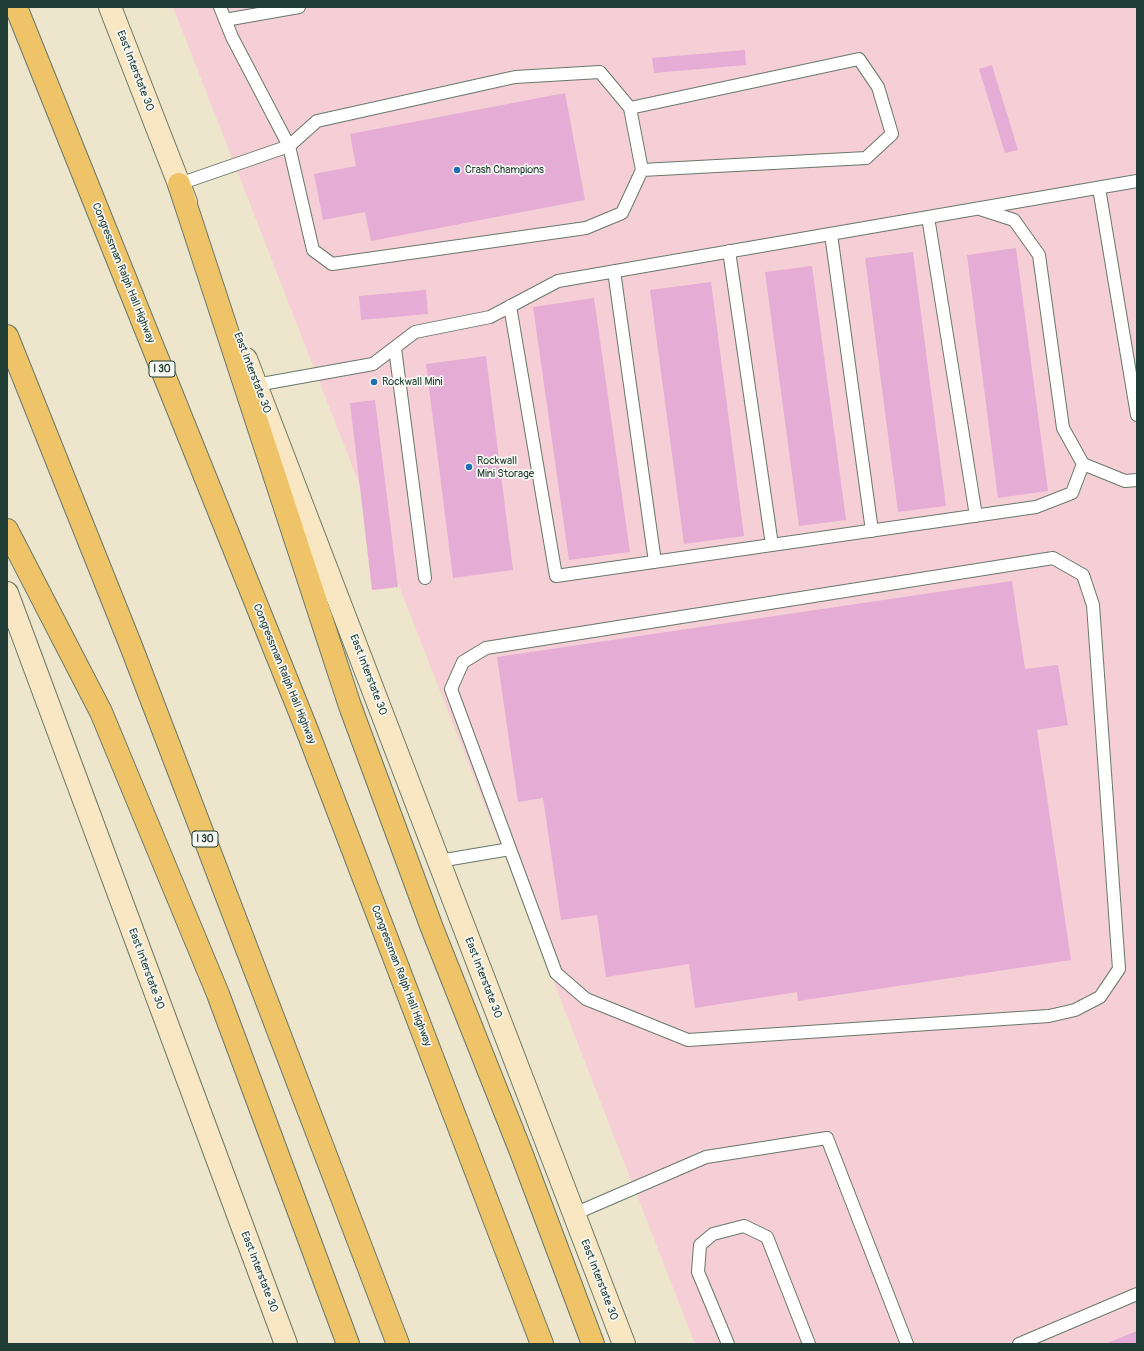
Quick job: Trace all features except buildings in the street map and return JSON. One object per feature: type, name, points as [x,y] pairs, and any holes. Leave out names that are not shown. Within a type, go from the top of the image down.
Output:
[{"type":"highway","name":"Congressman Ralph Hall Highway","points":[[16,7],[307,730],[542,1344]]},
{"type":"highway","points":[[179,184],[350,706],[432,928],[521,1152],[593,1344]]},
{"type":"highway","name":"I 30","points":[[7,336],[134,653],[398,1344]]},
{"type":"highway","points":[[7,530],[102,712],[218,994],[348,1344]]},
{"type":"main road","name":"East Interstate 30","points":[[110,7],[624,1344]]},
{"type":"main road","name":"East Interstate 30","points":[[7,593],[286,1344]]},
{"type":"lane","points":[[179,184],[289,146],[317,121],[515,77],[600,72],[630,108],[642,170],[622,212],[586,228],[332,264],[313,250],[289,146],[232,37],[220,7]]},
{"type":"lane","points":[[225,20],[299,7]]},
{"type":"lane","points":[[630,108],[858,59],[878,87],[892,134],[866,158],[642,170]]},
{"type":"lane","points":[[256,385],[373,364],[415,332],[490,317],[558,281],[1137,181]]},
{"type":"lane","points":[[1099,188],[1137,415]]},
{"type":"lane","points":[[977,208],[1014,220],[1040,255],[1064,428],[1083,464],[1125,481],[1137,480]]},
{"type":"lane","points":[[928,217],[976,516]]},
{"type":"lane","points":[[831,234],[872,531]]},
{"type":"lane","points":[[729,251],[772,545]]},
{"type":"lane","points":[[614,271],[655,562]]},
{"type":"lane","points":[[510,306],[556,576],[1036,508],[1072,493],[1083,464]]},
{"type":"lane","points":[[394,348],[425,578]]},
{"type":"lane","points":[[1053,558],[1083,575],[1093,605],[1119,970],[1100,998],[1075,1010],[1049,1016],[688,1040],[586,999],[556,973],[510,849],[451,689],[463,662],[486,648],[1053,558]]},
{"type":"lane","points":[[439,861],[510,849]]},
{"type":"lane","points":[[574,1214],[706,1157],[827,1138],[907,1344]]},
{"type":"lane","points":[[728,1344],[698,1272],[700,1245],[713,1234],[744,1226],[768,1237],[809,1344]]},
{"type":"lane","points":[[1019,1344],[1137,1294]]},
{"type":"shaded area","points":[[173,7],[1137,7],[1137,1344],[695,1344]]},
{"type":"place","name":"Crash Champions","points":[[457,170]]},
{"type":"place","name":"Rockwall Mini","points":[[374,382]]},
{"type":"place","name":"Rockwall Mini Storage","points":[[469,467]]}]
